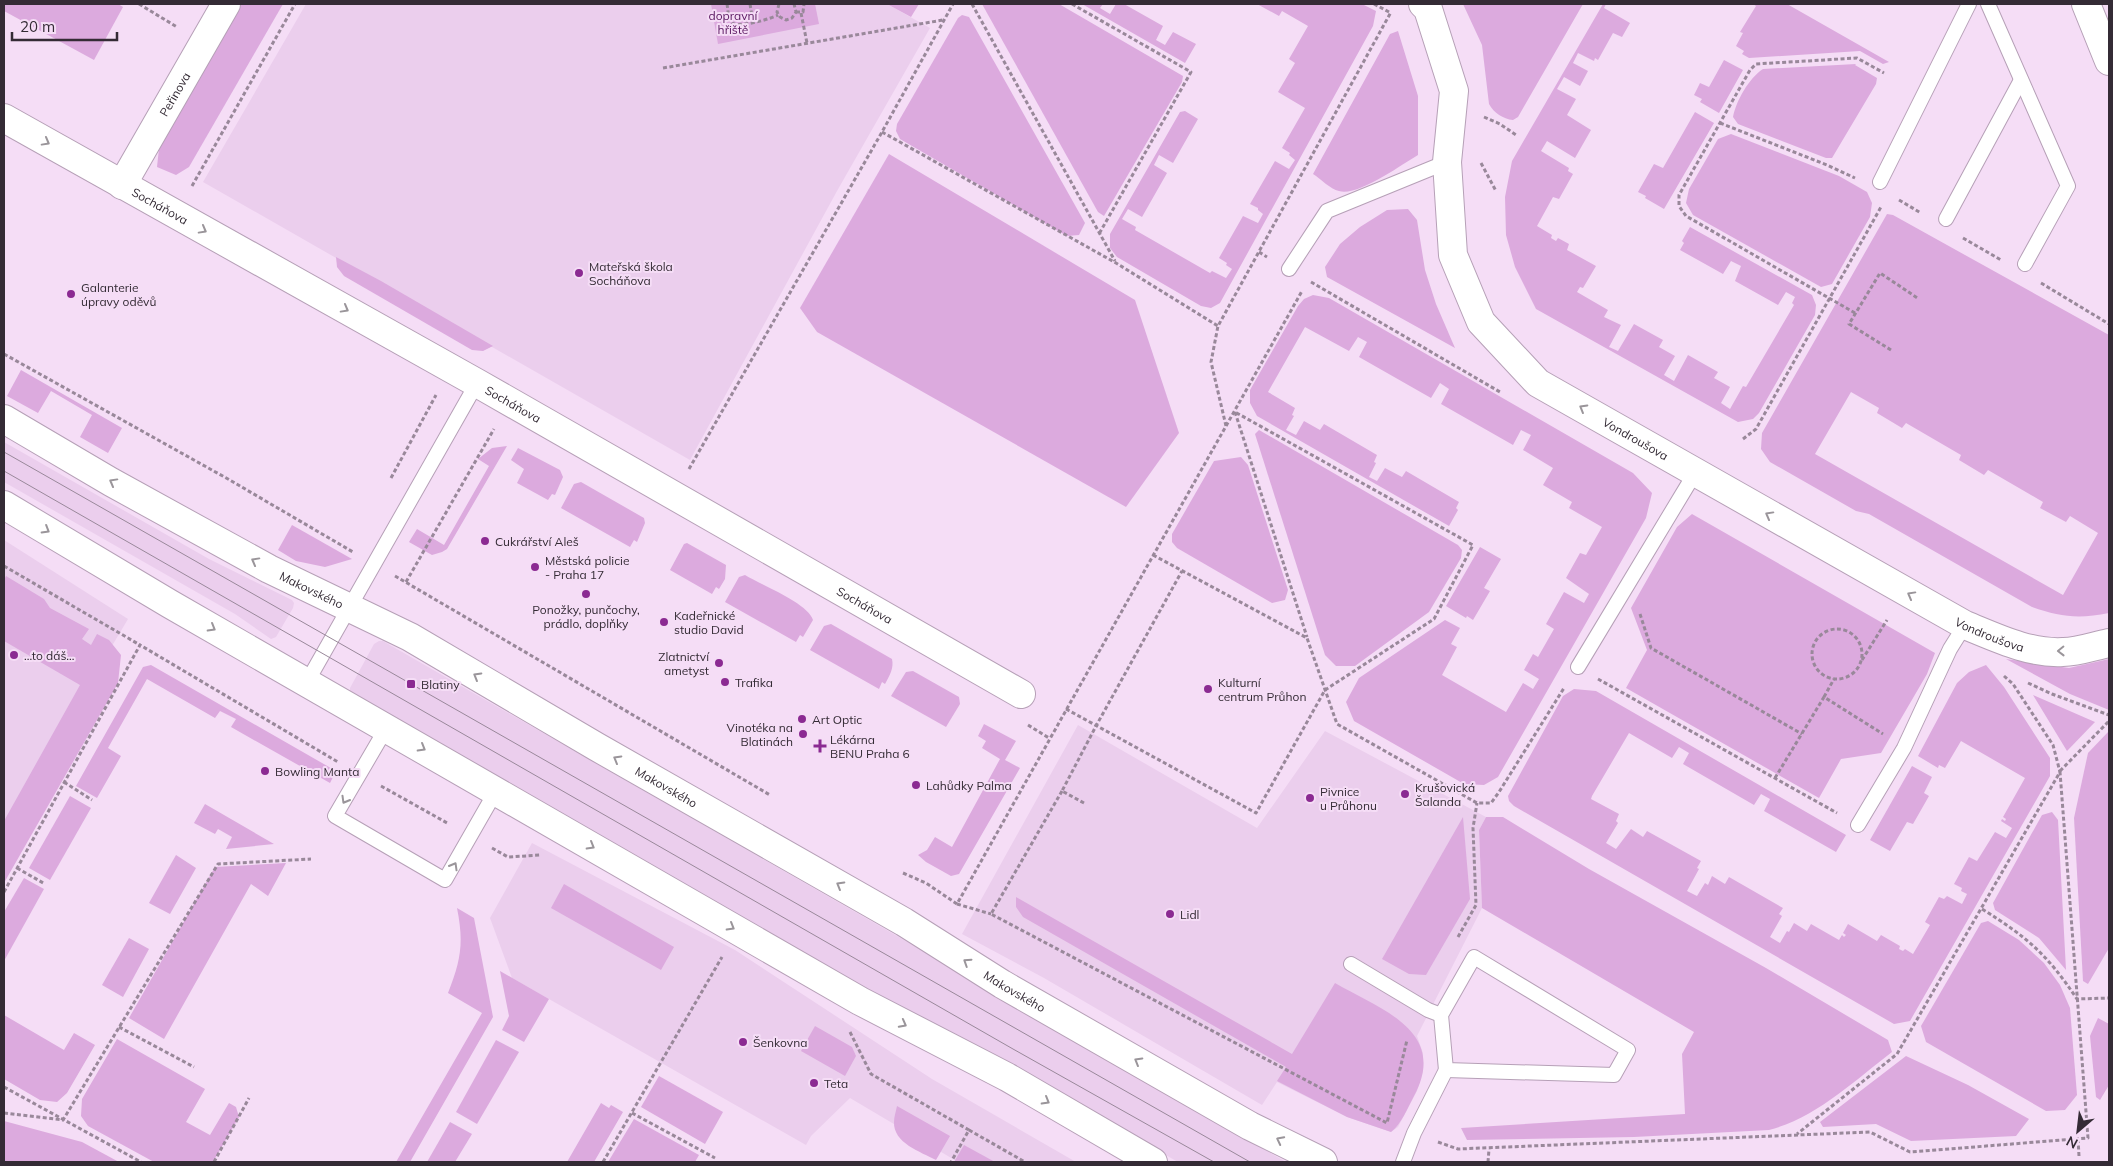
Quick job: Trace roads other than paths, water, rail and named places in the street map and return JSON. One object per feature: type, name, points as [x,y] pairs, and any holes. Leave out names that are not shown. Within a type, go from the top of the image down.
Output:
[{"type":"street","name":"Peřinova","points":[[122,185],[226,4]]},
{"type":"street","name":"Vondroušova","points":[[1423,4],[1428,9],[1454,91],[1447,162],[1453,255],[1481,322],[1538,383],[1965,625],[2012,643],[2038,650],[2063,652],[2109,643]]},
{"type":"street","points":[[2086,4],[2109,61]]},
{"type":"street","name":"Socháňova","points":[[4,118],[476,383],[1021,694]]},
{"type":"street","name":"Makovského","points":[[4,419],[111,482],[269,568],[410,637],[597,747],[904,922],[1002,984],[1250,1126],[1323,1162]]},
{"type":"street","points":[[4,505],[170,604],[387,727],[860,1001],[1007,1077],[1153,1162]]},
{"type":"lane","points":[[1880,182],[1969,4]]},
{"type":"lane","points":[[1988,4],[2068,186],[2024,264]]},
{"type":"lane","points":[[1946,219],[2021,80]]},
{"type":"lane","points":[[1289,269],[1327,212],[1447,162]]},
{"type":"lane","points":[[307,682],[476,383]]},
{"type":"lane","points":[[1578,667],[1695,473]]},
{"type":"lane","points":[[1858,825],[1904,748],[1950,649],[1965,625]]},
{"type":"lane","points":[[387,727],[336,816],[445,880],[496,791]]},
{"type":"lane","points":[[1403,1162],[1414,1133],[1446,1070],[1441,1015],[1474,957],[1628,1050],[1614,1075],[1446,1070]]},
{"type":"lane","points":[[1351,964],[1428,1010],[1441,1015]]},
{"type":"tram line","points":[[4,452],[1250,1162]]},
{"type":"tram line","points":[[4,471],[1013,1049],[1214,1162]]},
{"type":"place","name":"Mateřská škola Socháňova","points":[[579,273]]},
{"type":"place","name":"Galanterie úpravy oděvů","points":[[71,294]]},
{"type":"place","name":"Cukrářství Aleš","points":[[485,541]]},
{"type":"place","name":"Městská policie - Praha 17","points":[[535,567]]},
{"type":"place","name":"Ponožky, punčochy, prádlo, doplňky","points":[[586,594]]},
{"type":"place","name":"Kadeřnické studio David","points":[[664,622]]},
{"type":"place","name":"…to dáš…","points":[[14,655]]},
{"type":"place","name":"Zlatnictví ametyst","points":[[719,663]]},
{"type":"place","name":"Trafika","points":[[725,682]]},
{"type":"place","name":"Blatiny","points":[[411,684]]},
{"type":"place","name":"Kulturní centrum Průhon","points":[[1208,689]]},
{"type":"place","name":"Art Optic","points":[[802,719]]},
{"type":"place","name":"Vinotéka na Blatinách","points":[[803,734]]},
{"type":"place","name":"Lékárna BENU Praha 6","points":[[820,746]]},
{"type":"place","name":"Bowling Manta","points":[[265,771]]},
{"type":"place","name":"Lahůdky Palma","points":[[916,785]]},
{"type":"place","name":"Krušovická Šalanda","points":[[1405,794]]},
{"type":"place","name":"Pivnice u Průhonu","points":[[1310,798]]},
{"type":"place","name":"Lidl","points":[[1170,914]]},
{"type":"place","name":"Šenkovna","points":[[743,1042]]},
{"type":"place","name":"Teta","points":[[814,1083]]},
{"type":"park label","name":"dopravní hřiště","points":[[733,22]]}]
